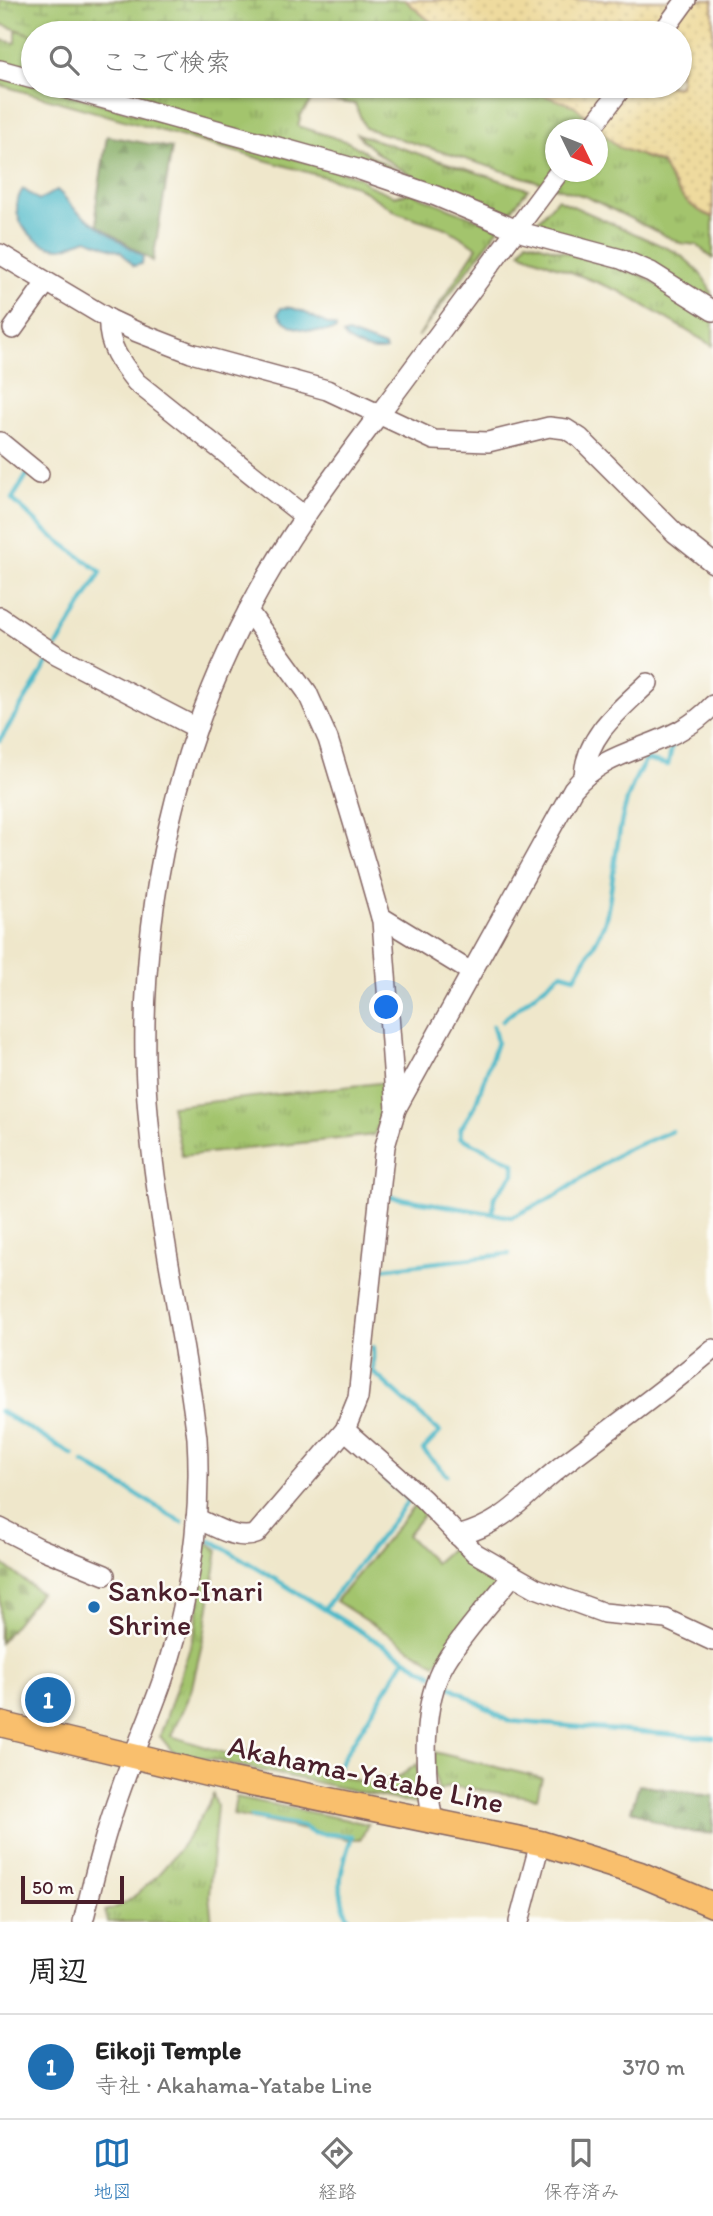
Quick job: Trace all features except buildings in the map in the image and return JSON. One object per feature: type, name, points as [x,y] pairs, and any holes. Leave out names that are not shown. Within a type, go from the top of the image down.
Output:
[{"type":"main road","name":"Akahama-Yatabe Line","points":[[0,1724],[133,1757],[540,1843],[640,1874],[713,1905]]},
{"type":"street","points":[[671,21],[686,0]]},
{"type":"street","points":[[0,70],[21,76]]},
{"type":"street","points":[[101,98],[357,169],[621,259],[651,272],[713,310]]},
{"type":"street","points":[[598,119],[614,98]]},
{"type":"street","points":[[83,1922],[109,1825],[163,1681],[180,1621],[196,1518],[199,1480],[197,1438],[151,1144],[145,1059],[148,956],[164,847],[198,726],[248,611],[304,516],[552,182]]},
{"type":"street","points":[[0,254],[109,320],[191,353],[327,390],[380,413],[419,435],[448,443],[488,442],[548,427],[566,429],[675,533],[713,563]]},
{"type":"street","points":[[13,329],[46,283]]},
{"type":"street","points":[[109,320],[111,342],[121,363],[136,382],[304,516]]},
{"type":"street","points":[[0,442],[39,474]]},
{"type":"street","points":[[248,611],[307,692],[328,740],[381,917],[396,1109]]},
{"type":"street","points":[[0,617],[56,655],[189,724],[198,726]]},
{"type":"street","points":[[584,776],[585,758],[603,727],[648,683]]},
{"type":"street","points":[[196,1518],[230,1533],[249,1538],[256,1534],[345,1430],[358,1398],[385,1146],[396,1109],[573,789],[584,776],[611,759],[684,731],[713,705]]},
{"type":"street","points":[[381,917],[471,972]]},
{"type":"street","points":[[458,1536],[486,1528],[501,1518],[566,1462],[656,1398],[713,1349]]},
{"type":"street","points":[[345,1430],[423,1499],[475,1553],[513,1575],[536,1588],[604,1613],[666,1619],[713,1641]]},
{"type":"street","points":[[0,1528],[39,1548],[105,1575]]},
{"type":"street","points":[[433,1821],[425,1779],[435,1682],[446,1661],[513,1575]]},
{"type":"street","points":[[519,1922],[540,1843]]},
{"type":"green space","points":[[0,0],[405,0],[430,21],[21,21],[21,31],[0,24]]},
{"type":"green space","points":[[16,30],[21,31],[21,72],[0,66],[0,40],[16,43]]},
{"type":"green space","points":[[0,75],[21,81],[21,91],[0,85]]},
{"type":"green space","points":[[46,98],[81,98],[359,177],[368,185],[394,196],[411,193],[499,228],[418,337],[477,247],[446,228],[398,213],[356,186]]},
{"type":"green space","points":[[116,98],[313,98],[301,115],[298,126],[348,142],[411,179]]},
{"type":"green space","points":[[313,98],[554,98],[575,105],[589,119],[545,119],[545,182],[608,182],[608,137],[618,147],[662,164],[688,203],[713,217],[713,259],[697,245],[680,243],[587,197],[365,128],[355,104]]},
{"type":"green space","points":[[357,134],[528,189],[507,216],[427,183],[388,161]]},
{"type":"green space","points":[[107,136],[172,148],[153,261],[98,225],[96,206]]},
{"type":"green space","points":[[557,199],[676,252],[695,268],[706,282],[713,305],[533,227]]},
{"type":"green space","points":[[527,241],[638,274],[713,317],[713,346],[619,291],[520,252]]},
{"type":"green space","points":[[387,1082],[388,1102],[374,1135],[182,1156],[171,1106]]},
{"type":"green space","points":[[415,1505],[426,1512],[407,1535],[435,1563],[458,1542],[502,1579],[435,1664],[336,1601]]},
{"type":"green space","points":[[206,1541],[218,1550],[205,1631],[191,1691],[171,1736],[231,1755],[242,1750],[370,1784],[400,1776],[417,1764],[420,1805],[172,1751],[160,1736],[196,1629]]},
{"type":"green space","points":[[0,1562],[40,1593],[0,1643]]},
{"type":"green space","points":[[434,1752],[542,1778],[537,1798],[450,1786],[439,1791],[433,1769]]},
{"type":"green space","points":[[639,1785],[713,1796],[713,1833],[681,1830],[631,1810]]},
{"type":"green space","points":[[213,1795],[217,1806],[209,1895],[212,1922],[108,1922],[105,1911],[137,1894],[168,1863],[194,1828]]},
{"type":"green space","points":[[236,1797],[368,1824],[361,1839],[348,1839],[233,1815]]},
{"type":"sand","points":[[405,0],[713,0],[713,217],[688,203],[671,181],[662,163],[618,147],[608,137],[608,119],[589,119],[575,106],[552,98],[692,98],[692,21],[430,21]]},
{"type":"water","points":[[23,189],[39,200],[57,190],[81,214],[143,256],[142,264],[134,266],[121,252],[87,239],[60,248],[40,242],[31,236],[19,219],[18,199]]},
{"type":"water","points":[[281,308],[301,311],[336,327],[336,330],[312,331],[296,328],[278,313]]},
{"type":"water","points":[[348,333],[385,347],[386,350],[369,350],[357,345],[343,335]]},
{"type":"waterway","points":[[27,475],[12,499],[48,533],[101,572],[57,646]]},
{"type":"waterway","points":[[0,740],[49,661]]},
{"type":"waterway","points":[[502,1021],[561,973],[575,977],[605,921],[623,815],[636,777],[646,760],[668,765],[673,742]]},
{"type":"waterway","points":[[493,1026],[497,1042],[475,1106],[461,1128],[460,1137],[514,1163],[514,1174],[494,1197],[493,1214]]},
{"type":"waterway","points":[[387,1196],[512,1217],[557,1195],[623,1151],[672,1131]]},
{"type":"waterway","points":[[379,1269],[509,1254]]},
{"type":"waterway","points":[[373,1347],[373,1372],[440,1432],[423,1450],[447,1475]]},
{"type":"waterway","points":[[0,1411],[73,1455]]},
{"type":"waterway","points":[[83,1462],[182,1522]]},
{"type":"waterway","points":[[324,1609],[409,1500],[382,1476]]},
{"type":"waterway","points":[[211,1540],[432,1675]]},
{"type":"waterway","points":[[335,1771],[405,1659]]},
{"type":"waterway","points":[[443,1682],[508,1721],[713,1738]]},
{"type":"waterway","points":[[251,1817],[302,1826],[313,1833],[352,1836],[341,1879],[342,1900],[351,1922]]},
{"type":"place","name":"Sanko-Inari Shrine","points":[[94,1607]]},
{"type":"place","name":"Eikoji Temple","points":[[48,1700]]}]
